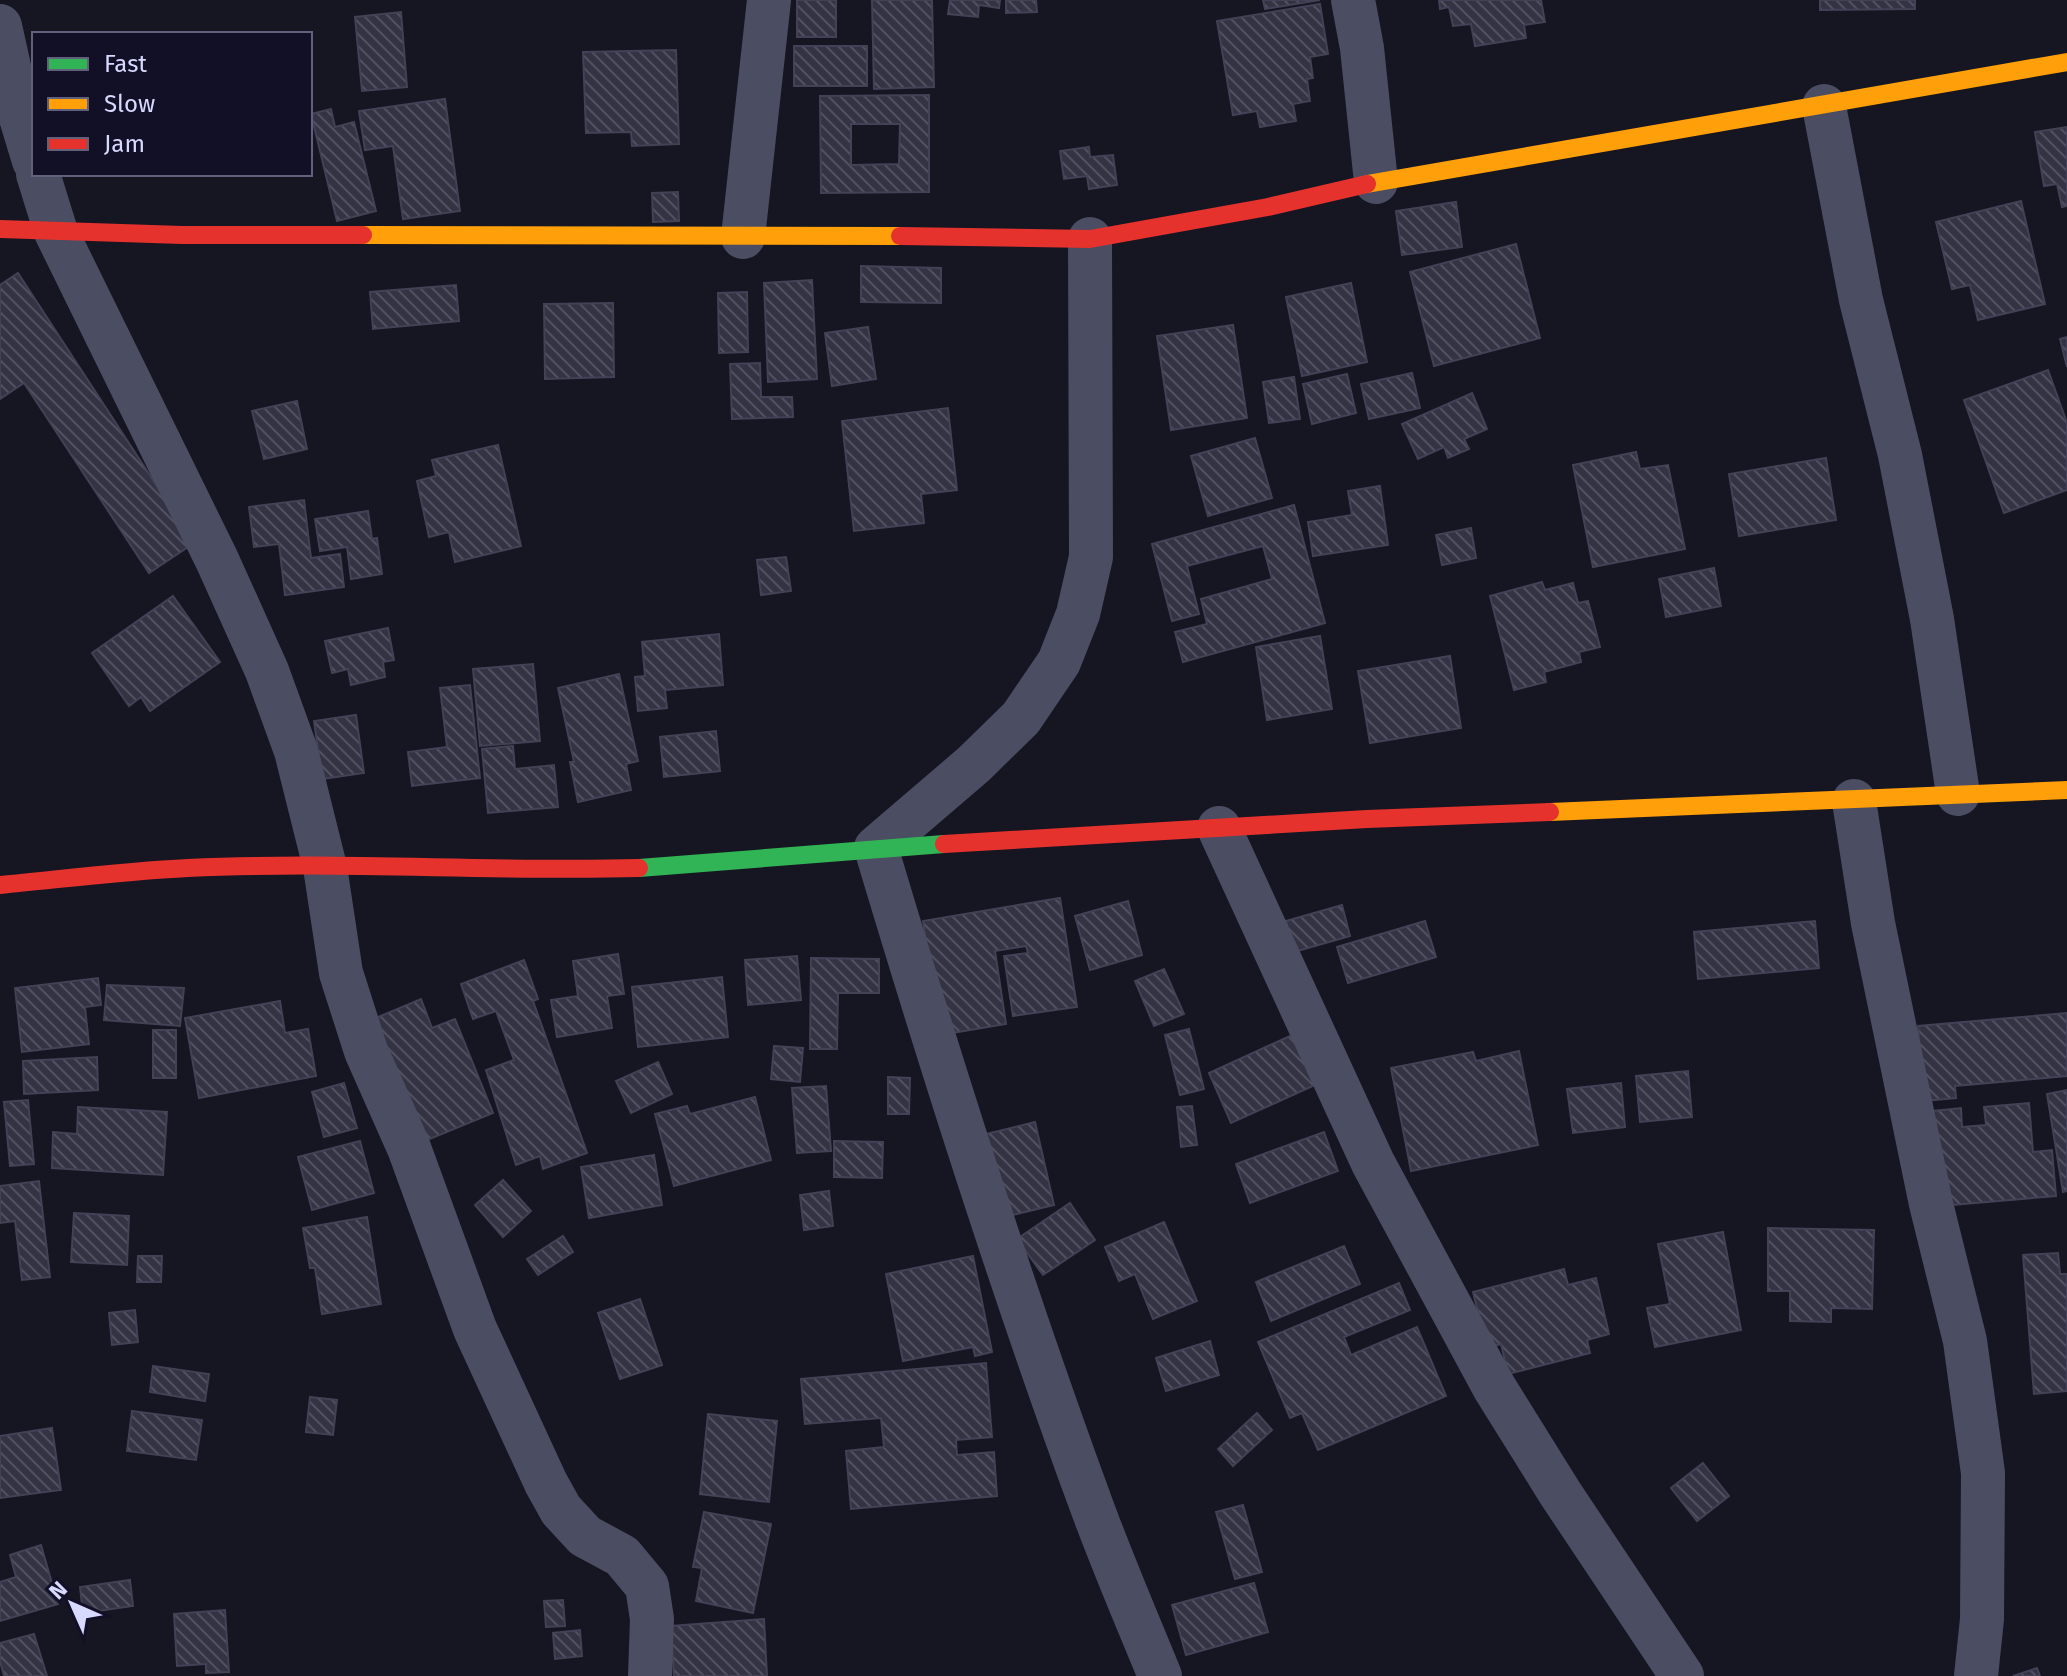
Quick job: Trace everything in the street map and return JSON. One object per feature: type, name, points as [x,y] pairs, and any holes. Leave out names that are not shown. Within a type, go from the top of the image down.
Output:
[{"type":"street","points":[[743,237],[769,0]]},
{"type":"street","points":[[1353,0],[1362,48],[1376,182]]},
{"type":"street","points":[[0,26],[32,154]]},
{"type":"street","points":[[0,229],[56,232],[1090,239],[1268,207],[1376,182],[2067,62]]},
{"type":"street","points":[[1824,106],[1861,300],[1900,455],[1926,589],[1958,794]]},
{"type":"street","points":[[39,176],[56,232],[217,560],[267,671],[296,751],[325,867],[341,973],[366,1051],[409,1148],[475,1329],[561,1510],[585,1536],[622,1556],[647,1586],[652,1619],[650,1676]]},
{"type":"street","points":[[876,848],[974,764],[1021,718],[1059,662],[1078,614],[1091,557],[1090,239]]},
{"type":"street","points":[[0,885],[188,868],[426,866],[532,871],[655,868],[876,848],[1399,817],[2067,790]]},
{"type":"street","points":[[1854,801],[1873,923],[1931,1204],[1965,1341],[1983,1473],[1982,1619],[1976,1676]]},
{"type":"street","points":[[1219,828],[1373,1163],[1494,1387],[1560,1493],[1682,1676]]},
{"type":"street","points":[[876,848],[1031,1337],[1093,1510],[1160,1676]]},
{"type":"building","points":[[797,0],[836,0],[836,37],[797,37]]},
{"type":"building","points":[[872,0],[932,0],[934,87],[874,89]]},
{"type":"building","points":[[950,0],[1000,0],[999,8],[979,5],[978,17],[948,14]]},
{"type":"building","points":[[1006,0],[1036,0],[1037,12],[1006,13]]},
{"type":"building","points":[[1263,0],[1320,0],[1265,9]]},
{"type":"building","points":[[1439,0],[1541,0],[1545,22],[1524,25],[1526,38],[1475,46],[1471,24],[1453,26],[1449,7],[1440,9]]},
{"type":"building","points":[[1820,0],[1915,0],[1915,9],[1820,10]]},
{"type":"building","points":[[1320,4],[1328,54],[1310,57],[1313,78],[1307,79],[1310,101],[1293,104],[1296,121],[1260,127],[1257,111],[1233,115],[1217,21]]},
{"type":"building","points":[[401,12],[407,87],[362,91],[355,17]]},
{"type":"building","points":[[794,46],[867,46],[867,86],[794,86]]},
{"type":"building","points":[[676,50],[679,144],[632,146],[631,132],[586,133],[583,52]]},
{"type":"building","points":[[929,95],[929,192],[821,193],[820,96]],"holes":[[[851,124],[900,124],[899,164],[851,165]]]},
{"type":"building","points":[[445,99],[460,211],[403,219],[393,146],[365,150],[359,111]]},
{"type":"building","points":[[331,109],[335,127],[354,122],[376,211],[337,221],[312,114]]},
{"type":"building","points":[[2067,127],[2067,206],[2062,207],[2057,184],[2044,186],[2035,132]]},
{"type":"building","points":[[1089,147],[1090,157],[1113,155],[1117,185],[1089,189],[1087,176],[1064,179],[1060,151]]},
{"type":"building","points":[[678,192],[679,221],[653,222],[652,193]]},
{"type":"building","points":[[2021,201],[2045,304],[1978,320],[1970,285],[1952,289],[1936,222]]},
{"type":"building","points":[[1456,202],[1462,247],[1402,255],[1396,211]]},
{"type":"building","points":[[1516,244],[1540,338],[1434,366],[1410,272]]},
{"type":"building","points":[[861,266],[941,268],[941,303],[861,302]]},
{"type":"building","points":[[18,273],[194,543],[149,573],[24,383],[0,399],[0,285]]},
{"type":"building","points":[[812,280],[817,379],[768,382],[764,283]]},
{"type":"building","points":[[1351,283],[1367,362],[1302,376],[1286,297]]},
{"type":"building","points":[[456,285],[459,321],[373,329],[370,292]]},
{"type":"building","points":[[747,292],[748,352],[719,353],[718,293]]},
{"type":"building","points":[[613,303],[614,377],[545,379],[544,304]]},
{"type":"building","points":[[1233,325],[1247,418],[1171,430],[1157,336]]},
{"type":"building","points":[[868,327],[876,379],[832,386],[825,333]]},
{"type":"building","points":[[2067,337],[2067,367],[2060,339]]},
{"type":"building","points":[[760,363],[761,397],[792,397],[793,417],[732,419],[730,364]]},
{"type":"building","points":[[2048,370],[2067,423],[2067,490],[2004,513],[1964,400]]},
{"type":"building","points":[[1412,373],[1420,408],[1369,419],[1361,384]]},
{"type":"building","points":[[1347,374],[1356,413],[1312,424],[1303,384]]},
{"type":"building","points":[[1294,377],[1300,419],[1269,423],[1263,382]]},
{"type":"building","points":[[1472,393],[1487,429],[1464,439],[1469,449],[1448,458],[1444,447],[1418,459],[1402,424]]},
{"type":"building","points":[[297,401],[307,449],[264,459],[252,411]]},
{"type":"building","points":[[948,408],[957,490],[921,494],[924,523],[854,531],[842,421]]},
{"type":"building","points":[[1255,438],[1272,498],[1208,516],[1191,456]]},
{"type":"building","points":[[498,445],[521,546],[455,562],[449,532],[429,537],[417,481],[436,476],[432,460]]},
{"type":"building","points":[[1636,452],[1640,469],[1668,465],[1685,549],[1593,567],[1573,465]]},
{"type":"building","points":[[1826,458],[1836,520],[1739,536],[1729,474]]},
{"type":"building","points":[[1380,486],[1388,545],[1313,556],[1308,522],[1352,515],[1348,491]]},
{"type":"building","points":[[304,500],[311,558],[340,554],[344,587],[285,595],[279,544],[254,547],[249,507]]},
{"type":"building","points":[[1294,505],[1325,623],[1183,662],[1175,632],[1207,624],[1201,599],[1272,579],[1263,546],[1187,566],[1199,614],[1172,621],[1152,544]]},
{"type":"building","points":[[368,511],[372,539],[377,538],[382,574],[351,579],[347,547],[320,551],[315,519]]},
{"type":"building","points":[[1471,528],[1476,558],[1442,565],[1436,535]]},
{"type":"building","points":[[786,557],[791,591],[761,595],[757,560]]},
{"type":"building","points":[[1714,568],[1721,606],[1666,617],[1659,579]]},
{"type":"building","points":[[1542,582],[1545,590],[1573,583],[1578,603],[1588,601],[1600,647],[1579,652],[1581,662],[1544,672],[1546,682],[1514,690],[1490,596]]},
{"type":"building","points":[[173,596],[220,662],[150,711],[141,697],[129,706],[92,653]]},
{"type":"building","points":[[388,628],[394,660],[383,662],[385,677],[351,685],[348,669],[332,673],[325,641]]},
{"type":"building","points":[[719,634],[723,685],[665,690],[667,708],[638,711],[635,677],[645,676],[642,642]]},
{"type":"building","points":[[1320,636],[1332,709],[1267,720],[1256,647]]},
{"type":"building","points":[[1450,656],[1461,728],[1370,743],[1358,671]]},
{"type":"building","points":[[533,664],[540,741],[480,746],[473,669]]},
{"type":"building","points":[[619,674],[638,761],[626,764],[631,790],[578,802],[570,762],[574,762],[558,688]]},
{"type":"building","points":[[470,685],[480,778],[412,786],[408,752],[447,747],[440,688]]},
{"type":"building","points":[[356,715],[364,773],[322,779],[314,721]]},
{"type":"building","points":[[716,731],[720,771],[664,777],[660,737]]},
{"type":"building","points":[[513,746],[515,769],[554,765],[558,807],[488,813],[482,749]]},
{"type":"building","points":[[1060,898],[1077,1007],[1013,1016],[1004,956],[1028,953],[1026,946],[995,951],[1006,1024],[940,1035],[923,921]]},
{"type":"building","points":[[1128,901],[1142,955],[1090,970],[1075,916]]},
{"type":"building","points":[[1342,905],[1350,936],[1294,952],[1286,921]]},
{"type":"building","points":[[1425,921],[1436,957],[1348,983],[1337,947]]},
{"type":"building","points":[[1815,921],[1819,968],[1698,979],[1694,932]]},
{"type":"building","points":[[618,954],[624,994],[607,996],[612,1028],[557,1037],[551,1000],[578,996],[573,961]]},
{"type":"building","points":[[797,956],[801,1000],[748,1005],[745,960]]},
{"type":"building","points":[[811,958],[879,959],[879,993],[838,993],[837,1049],[810,1049]]},
{"type":"building","points":[[524,960],[538,999],[533,1001],[587,1153],[543,1169],[540,1156],[516,1165],[486,1070],[514,1060],[496,1011],[473,1019],[461,984]]},
{"type":"building","points":[[1164,969],[1184,1014],[1154,1026],[1135,981]]},
{"type":"building","points":[[722,977],[728,1037],[638,1047],[632,987]]},
{"type":"building","points":[[98,978],[101,1005],[85,1007],[89,1044],[22,1052],[15,988]]},
{"type":"building","points":[[107,985],[184,988],[180,1026],[104,1020]]},
{"type":"building","points":[[421,999],[432,1028],[455,1019],[493,1113],[420,1143],[371,1020]]},
{"type":"building","points":[[280,1001],[285,1033],[308,1029],[316,1076],[199,1098],[185,1018]]},
{"type":"building","points":[[2067,1013],[2067,1076],[1955,1086],[1956,1098],[1924,1101],[1918,1026]]},
{"type":"building","points":[[1189,1029],[1204,1089],[1180,1095],[1165,1035]]},
{"type":"building","points":[[153,1030],[176,1030],[176,1078],[153,1078]]},
{"type":"building","points":[[1292,1035],[1315,1085],[1231,1123],[1209,1073]]},
{"type":"building","points":[[774,1046],[803,1048],[800,1082],[771,1079]]},
{"type":"building","points":[[1519,1051],[1538,1145],[1411,1171],[1391,1068],[1473,1052],[1476,1061]]},
{"type":"building","points":[[97,1057],[98,1090],[24,1094],[23,1061]]},
{"type":"building","points":[[658,1062],[672,1094],[631,1113],[616,1081]]},
{"type":"building","points":[[1688,1071],[1692,1117],[1640,1122],[1636,1076]]},
{"type":"building","points":[[888,1077],[910,1078],[909,1114],[888,1114]]},
{"type":"building","points":[[344,1083],[357,1128],[324,1137],[312,1092]]},
{"type":"building","points":[[1621,1083],[1625,1127],[1573,1133],[1567,1089]]},
{"type":"building","points":[[826,1086],[831,1151],[797,1153],[792,1088]]},
{"type":"building","points":[[2067,1090],[2067,1191],[2063,1192],[2047,1094]]},
{"type":"building","points":[[755,1097],[771,1160],[674,1186],[655,1114],[687,1106],[690,1114]]},
{"type":"building","points":[[28,1100],[34,1164],[10,1166],[4,1102]]},
{"type":"building","points":[[2029,1103],[2033,1152],[2052,1150],[2056,1196],[1941,1206],[1933,1111],[1961,1108],[1962,1127],[1986,1125],[1984,1107]]},
{"type":"building","points":[[1192,1106],[1197,1145],[1181,1147],[1177,1107]]},
{"type":"building","points":[[78,1107],[167,1112],[163,1175],[52,1168],[53,1132],[77,1134]]},
{"type":"building","points":[[1035,1122],[1054,1205],[1000,1218],[982,1135]]},
{"type":"building","points":[[1324,1132],[1338,1171],[1250,1203],[1236,1164]]},
{"type":"building","points":[[360,1141],[374,1193],[312,1210],[298,1157]]},
{"type":"building","points":[[834,1141],[883,1142],[882,1178],[834,1177]]},
{"type":"building","points":[[654,1155],[662,1205],[589,1218],[581,1167]]},
{"type":"building","points":[[503,1180],[531,1211],[503,1237],[475,1205]]},
{"type":"building","points":[[39,1181],[50,1277],[22,1280],[15,1221],[0,1223],[0,1186]]},
{"type":"building","points":[[829,1191],[833,1226],[804,1230],[800,1195]]},
{"type":"building","points":[[1070,1203],[1095,1240],[1043,1275],[1017,1239]]},
{"type":"building","points":[[74,1213],[129,1216],[127,1265],[71,1262]]},
{"type":"building","points":[[367,1217],[381,1304],[322,1314],[315,1268],[310,1268],[303,1228]]},
{"type":"building","points":[[1164,1222],[1197,1301],[1153,1319],[1135,1274],[1119,1281],[1105,1247]]},
{"type":"building","points":[[1768,1228],[1874,1230],[1872,1309],[1831,1308],[1831,1322],[1790,1321],[1790,1291],[1768,1291]]},
{"type":"building","points":[[1723,1232],[1741,1330],[1655,1347],[1647,1308],[1670,1304],[1658,1244]]},
{"type":"building","points":[[563,1236],[573,1252],[538,1275],[527,1259]]},
{"type":"building","points":[[1344,1246],[1360,1284],[1271,1321],[1256,1282]]},
{"type":"building","points":[[2058,1253],[2060,1274],[2067,1274],[2067,1391],[2034,1394],[2023,1255]]},
{"type":"building","points":[[138,1256],[162,1256],[161,1282],[137,1282]]},
{"type":"building","points":[[973,1256],[992,1352],[975,1356],[973,1347],[903,1361],[886,1274]]},
{"type":"building","points":[[1564,1269],[1568,1285],[1596,1278],[1609,1334],[1587,1340],[1590,1353],[1508,1374],[1501,1344],[1487,1348],[1473,1292]]},
{"type":"building","points":[[1399,1283],[1410,1310],[1344,1337],[1351,1355],[1417,1327],[1446,1396],[1318,1450],[1302,1413],[1290,1418],[1258,1342]]},
{"type":"building","points":[[640,1299],[662,1365],[620,1379],[598,1313]]},
{"type":"building","points":[[135,1310],[138,1342],[112,1345],[109,1313]]},
{"type":"building","points":[[1210,1341],[1219,1375],[1166,1391],[1156,1358]]},
{"type":"building","points":[[986,1363],[992,1437],[956,1440],[957,1455],[994,1452],[997,1496],[851,1509],[846,1451],[884,1447],[881,1418],[805,1424],[801,1379]]},
{"type":"building","points":[[153,1366],[209,1374],[205,1401],[150,1392]]},
{"type":"building","points":[[310,1397],[337,1400],[333,1435],[306,1432]]},
{"type":"building","points":[[132,1411],[202,1420],[196,1460],[127,1451]]},
{"type":"building","points":[[1257,1413],[1272,1430],[1233,1466],[1218,1449]]},
{"type":"building","points":[[708,1414],[777,1421],[769,1502],[700,1494]]},
{"type":"building","points":[[52,1428],[61,1490],[0,1498],[0,1436]]},
{"type":"building","points":[[1703,1463],[1729,1496],[1697,1521],[1671,1488]]},
{"type":"building","points":[[1243,1505],[1262,1572],[1235,1579],[1216,1512]]},
{"type":"building","points":[[704,1512],[771,1524],[753,1613],[696,1601],[702,1568],[693,1567]]},
{"type":"building","points":[[41,1545],[58,1604],[0,1621],[0,1582],[16,1577],[10,1555]]},
{"type":"building","points":[[130,1580],[133,1606],[83,1613],[80,1587]]},
{"type":"building","points":[[1254,1583],[1268,1632],[1186,1655],[1172,1605]]},
{"type":"building","points":[[563,1600],[565,1626],[546,1627],[544,1601]]},
{"type":"building","points":[[225,1610],[229,1672],[206,1673],[206,1664],[177,1666],[174,1614]]},
{"type":"building","points":[[764,1619],[767,1676],[674,1676],[671,1626]]},
{"type":"building","points":[[580,1630],[582,1656],[555,1659],[553,1633]]},
{"type":"building","points":[[34,1634],[47,1676],[4,1676],[0,1643]]},
{"type":"building","points":[[2037,1668],[2040,1676],[2013,1676]]},
{"type":"traffic: fast","points":[[639,868],[944,844]]},
{"type":"traffic: slow","points":[[1367,184],[2067,62]]},
{"type":"traffic: slow","points":[[363,235],[900,236]]},
{"type":"traffic: slow","points":[[1550,812],[2067,790]]},
{"type":"traffic: jam","points":[[900,236],[1090,239],[1268,207],[1367,184]]},
{"type":"traffic: jam","points":[[0,229],[182,235],[363,235]]},
{"type":"traffic: jam","points":[[944,844],[1367,819],[1550,812]]},
{"type":"traffic: jam","points":[[0,885],[141,871],[244,866],[639,868]]}]
